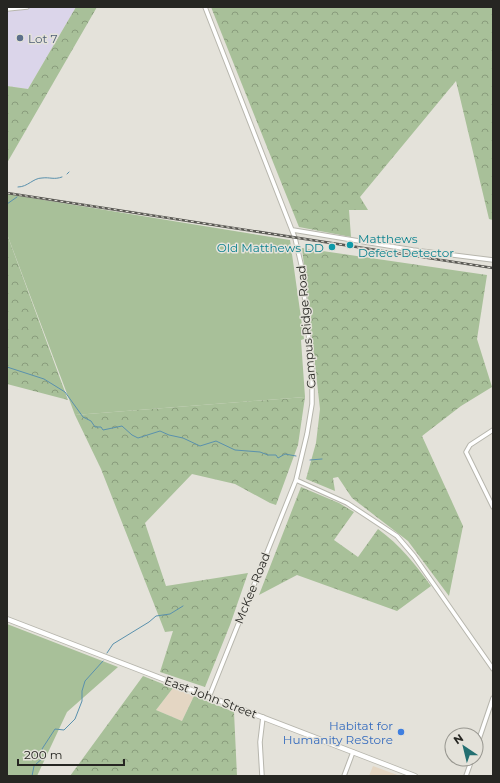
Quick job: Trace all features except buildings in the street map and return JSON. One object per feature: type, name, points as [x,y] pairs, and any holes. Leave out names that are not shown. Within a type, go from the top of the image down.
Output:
[{"type":"main road","name":"East John Street","points":[[7,619],[415,776]]},
{"type":"street","points":[[7,9],[27,7]]},
{"type":"street","name":"Campus Ridge Road","points":[[205,7],[293,230],[300,264],[313,386],[308,434],[296,480]]},
{"type":"street","points":[[293,230],[420,251],[493,260]]},
{"type":"street","points":[[493,430],[470,445],[466,452],[493,507]]},
{"type":"street","points":[[296,480],[347,503],[397,536],[414,556],[493,668]]},
{"type":"street","name":"McKee Road","points":[[209,697],[296,480]]},
{"type":"street","points":[[483,727],[493,698]]},
{"type":"street","points":[[262,776],[260,742],[263,717]]},
{"type":"street","points":[[344,776],[353,752]]},
{"type":"shaded area","points":[[7,7],[76,7],[28,89],[7,86]]},
{"type":"shaded area","points":[[173,688],[194,696],[182,721],[156,710]]},
{"type":"shaded area","points":[[373,766],[400,776],[369,776]]},
{"type":"green space","points":[[76,7],[97,7],[7,163],[7,86],[28,89]]},
{"type":"green space","points":[[211,7],[493,7],[493,220],[489,219],[456,81],[360,197],[368,210],[349,210],[351,237],[299,227]]},
{"type":"green space","points":[[7,194],[290,240],[304,339],[301,340],[305,397],[75,415],[7,234]]},
{"type":"green space","points":[[7,234],[68,400],[7,384]]},
{"type":"green space","points":[[302,248],[487,275],[477,339],[492,387],[461,406],[422,436],[463,526],[449,596],[408,541],[352,498],[338,477],[333,478],[335,491],[306,479],[316,443],[320,409]]},
{"type":"green space","points":[[305,397],[298,445],[276,505],[235,484],[192,474],[145,523],[166,586],[248,573],[230,625],[205,687],[160,672],[173,631],[165,632],[101,469],[75,415]]},
{"type":"green space","points":[[301,487],[339,503],[354,512],[334,540],[358,557],[378,529],[407,555],[431,586],[397,611],[297,575],[259,595]]},
{"type":"green space","points":[[7,624],[118,667],[67,712],[37,776],[7,776]]},
{"type":"green space","points":[[143,676],[173,688],[156,710],[182,721],[194,696],[234,712],[237,776],[70,776]]},
{"type":"waterway","points":[[18,187],[25,186],[39,178],[62,177]]},
{"type":"waterway","points":[[7,204],[17,197]]},
{"type":"waterway","points":[[7,367],[44,379],[65,392],[83,417],[91,421],[95,427],[101,427],[103,430],[122,426],[138,438],[160,431],[169,435],[183,438],[200,446],[216,441],[235,450],[260,452],[268,455],[276,455],[278,458],[285,454],[296,456]]},
{"type":"waterway","points":[[310,460],[322,459]]},
{"type":"waterway","points":[[107,653],[113,644],[149,622],[156,616],[170,614],[183,606]]},
{"type":"waterway","points":[[32,776],[34,766],[46,755],[42,749],[55,729],[64,730],[75,719],[82,701],[82,691],[85,681],[103,661]]},
{"type":"railway","points":[[7,193],[493,268]]},
{"type":"place","name":"Lot 7","points":[[20,38]]},
{"type":"place","name":"Matthews Defect Detector","points":[[350,245]]},
{"type":"place","name":"Old Matthews DD","points":[[332,247]]},
{"type":"place","name":"Habitat for Humanity ReStore","points":[[401,732]]}]
